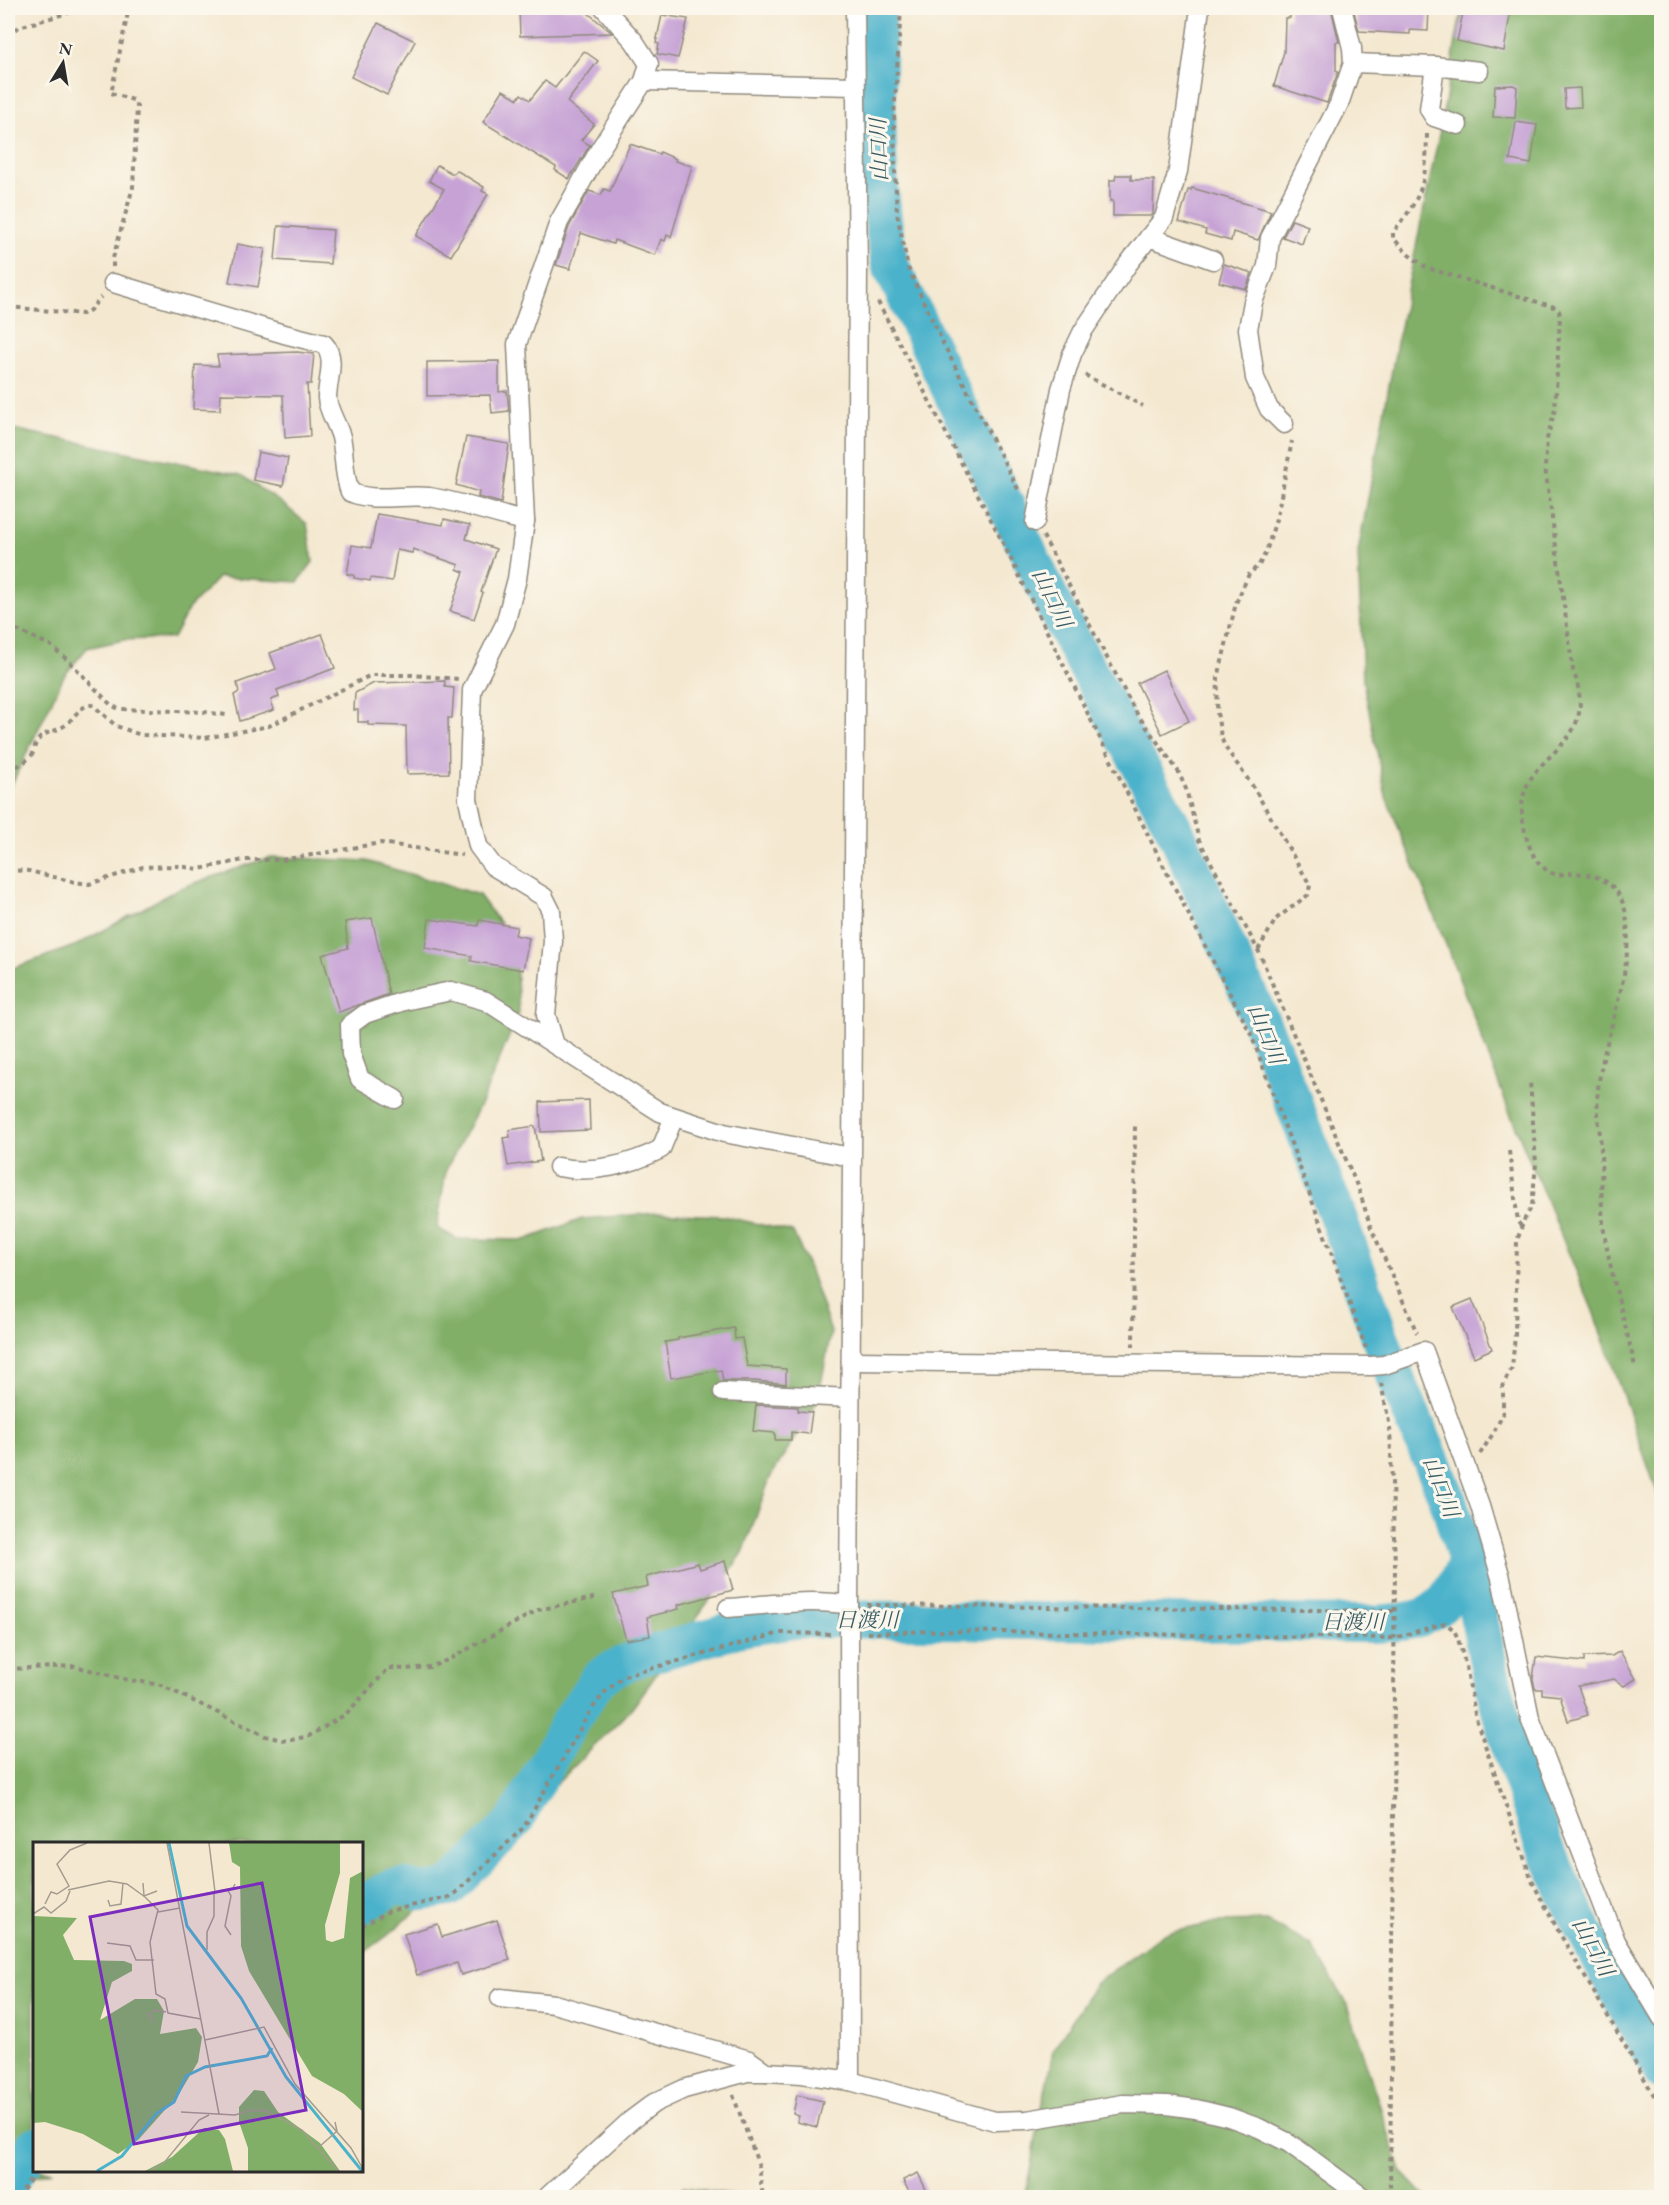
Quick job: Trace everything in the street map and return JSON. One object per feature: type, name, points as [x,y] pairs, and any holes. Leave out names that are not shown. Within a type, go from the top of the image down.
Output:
[{"type":"street","points":[[555,1046],[546,1015],[553,942],[551,911],[544,897],[493,867],[478,846],[468,799],[472,690],[505,624],[517,579],[525,521],[517,344],[559,222],[600,149],[644,81],[649,64],[633,40],[604,8]]},
{"type":"street","points":[[850,2081],[851,1157],[858,284],[855,8]]},
{"type":"street","points":[[1035,522],[1061,389],[1083,331],[1128,264],[1164,218],[1178,171],[1200,8]]},
{"type":"street","points":[[1284,424],[1269,410],[1255,378],[1248,329],[1253,302],[1267,266],[1270,238],[1339,104],[1353,63],[1352,48],[1342,8]]},
{"type":"street","points":[[1353,63],[1435,66],[1479,71]]},
{"type":"street","points":[[1435,66],[1429,110],[1434,117],[1458,125]]},
{"type":"street","points":[[644,81],[855,86]]},
{"type":"street","points":[[1149,237],[1214,260]]},
{"type":"street","points":[[113,283],[324,344],[330,357],[328,407],[341,439],[345,479],[350,492],[358,496],[370,497],[426,497],[525,521]]},
{"type":"street","points":[[395,1099],[360,1079],[351,1054],[350,1025],[365,1014],[404,1001],[451,991],[486,1001],[660,1113],[724,1133],[851,1157]]},
{"type":"street","points":[[558,1167],[579,1172],[637,1162],[661,1149],[674,1117]]},
{"type":"street","points":[[851,1361],[1378,1365],[1421,1352],[1480,1506],[1501,1578],[1530,1718],[1616,1941],[1662,2018]]},
{"type":"street","points":[[723,1392],[850,1398]]},
{"type":"street","points":[[728,1608],[830,1602],[849,1616]]},
{"type":"street","points":[[500,1998],[554,2004],[749,2060],[766,2072]]},
{"type":"street","points":[[546,2198],[630,2121],[654,2103],[684,2089],[727,2077],[747,2072],[766,2072],[802,2074],[850,2081],[995,2121],[1027,2120],[1123,2103],[1167,2105],[1207,2112],[1259,2128],[1288,2143],[1364,2198]]},
{"type":"path","points":[[8,35],[19,27],[85,8]]},
{"type":"path","points":[[8,307],[83,315],[113,283],[113,258],[133,187],[136,107],[133,100],[111,93],[129,8]]},
{"type":"path","points":[[371,8],[378,14]]},
{"type":"path","points":[[901,8],[894,115],[895,171],[897,213],[908,268],[943,343],[1021,493]]},
{"type":"path","points":[[1429,110],[1426,172],[1422,190],[1416,204],[1394,232],[1393,238],[1408,255],[1427,268],[1554,307],[1560,316],[1555,409],[1547,439],[1545,467],[1573,670],[1579,688],[1580,708],[1577,725],[1530,780],[1522,804],[1523,830],[1530,849],[1544,868],[1556,875],[1571,873],[1592,875],[1612,884],[1624,902],[1626,954],[1598,1090],[1605,1237],[1635,1366]]},
{"type":"path","points":[[875,298],[1002,542],[1166,871],[1251,1034],[1363,1337],[1378,1365],[1390,1427],[1395,1565],[1390,2198]]},
{"type":"path","points":[[1069,366],[1143,406]]},
{"type":"path","points":[[1258,950],[1276,919],[1308,895],[1310,885],[1252,785],[1225,747],[1218,726],[1218,678],[1236,603],[1249,574],[1259,565],[1265,555],[1277,516],[1293,445],[1290,432],[1284,424]]},
{"type":"path","points":[[1035,522],[1135,711],[1178,771],[1186,789],[1199,840],[1258,950],[1360,1193],[1370,1225],[1421,1352]]},
{"type":"path","points":[[8,626],[50,645],[70,662],[104,699],[119,709],[205,712],[226,715]]},
{"type":"path","points":[[8,770],[17,767],[33,753],[35,744],[44,734],[65,725],[90,704],[116,726],[141,735],[205,738],[269,726],[371,675],[412,675],[477,681]]},
{"type":"path","points":[[8,870],[29,871],[88,884],[142,867],[178,866],[199,869],[244,860],[282,860],[381,843],[487,858]]},
{"type":"path","points":[[1467,1471],[1488,1442],[1503,1414],[1503,1385],[1512,1368],[1517,1241],[1532,1206],[1536,1164],[1530,1081]]},
{"type":"path","points":[[1133,1363],[1136,1124]]},
{"type":"path","points":[[1509,1151],[1518,1222],[1522,1227]]},
{"type":"path","points":[[8,1669],[75,1666],[123,1679],[161,1685],[265,1736],[287,1741],[309,1736],[346,1714],[388,1668],[430,1667],[450,1659],[538,1610],[594,1598]]},
{"type":"path","points":[[849,1616],[1394,1613]]},
{"type":"path","points":[[1394,1636],[1445,1623],[1454,1630],[1466,1666],[1476,1719],[1486,1753],[1533,1881],[1560,1934],[1662,2109]]},
{"type":"path","points":[[727,2077],[759,2166],[763,2198]]},
{"type":"path","points":[[18,2198],[35,2172]]},
{"type":"green space","points":[[1462,8],[1661,8],[1661,1503],[1593,1311],[1509,1111],[1451,957],[1386,797],[1363,681],[1358,552]]},
{"type":"green space","points":[[8,428],[241,475],[307,524],[313,562],[298,582],[219,577],[189,608],[173,638],[124,640],[87,648],[64,676],[8,792]]},
{"type":"green space","points":[[270,857],[367,861],[479,895],[515,944],[519,1013],[482,1101],[446,1170],[437,1228],[457,1239],[525,1240],[582,1219],[656,1213],[723,1216],[793,1232],[809,1268],[831,1332],[818,1400],[770,1478],[743,1553],[633,1707],[514,1827],[387,1936],[363,1953],[363,1842],[33,1842],[33,2172],[49,2172],[8,2185],[8,970],[77,945],[178,889]]},
{"type":"green space","points":[[1266,1921],[1312,1945],[1346,2002],[1401,2171],[1426,2197],[1027,2198],[1026,2191],[1053,2050],[1096,1983],[1163,1934],[1219,1922]]},
{"type":"green space","points":[[684,2187],[747,2197],[658,2197]]},
{"type":"building","points":[[519,8],[582,8],[612,33],[520,36]]},
{"type":"building","points":[[1331,8],[1339,42],[1336,42],[1336,71],[1338,72],[1327,103],[1274,86],[1284,52],[1285,18],[1290,18],[1290,9]]},
{"type":"building","points":[[1353,8],[1429,8],[1428,31],[1410,30],[1410,34],[1359,31]]},
{"type":"building","points":[[1464,8],[1510,15],[1504,51],[1457,41]]},
{"type":"building","points":[[662,15],[688,19],[678,58],[657,54],[659,44],[656,43]]},
{"type":"building","points":[[378,23],[415,41],[387,95],[351,77]]},
{"type":"building","points":[[584,51],[598,61],[567,102],[594,124],[581,140],[590,145],[569,179],[555,170],[556,167],[483,122],[503,90],[518,99],[521,94],[530,100],[545,81],[555,88]]},
{"type":"building","points":[[1513,85],[1517,87],[1515,118],[1493,117],[1495,86]]},
{"type":"building","points":[[1580,88],[1581,107],[1565,108],[1564,89]]},
{"type":"building","points":[[1516,122],[1537,125],[1531,164],[1510,160]]},
{"type":"building","points":[[630,144],[659,154],[660,152],[676,159],[675,161],[692,166],[671,237],[667,235],[665,241],[661,239],[655,255],[614,240],[613,244],[581,233],[570,269],[556,265],[569,227],[589,191],[601,195],[604,189],[610,191]]},
{"type":"building","points":[[437,165],[453,174],[456,170],[484,187],[482,191],[488,194],[451,256],[416,236],[444,189],[429,181]]},
{"type":"building","points":[[1116,175],[1131,175],[1131,180],[1154,180],[1153,214],[1151,216],[1113,216],[1110,180],[1115,180]]},
{"type":"building","points":[[1192,188],[1271,211],[1258,240],[1233,232],[1231,241],[1205,234],[1206,230],[1179,222],[1188,190]]},
{"type":"building","points":[[1292,220],[1308,226],[1302,244],[1283,237]]},
{"type":"building","points":[[278,226],[333,230],[330,264],[275,260]]},
{"type":"building","points":[[237,244],[265,249],[258,287],[229,282]]},
{"type":"building","points":[[1224,264],[1252,273],[1246,289],[1219,282]]},
{"type":"building","points":[[297,352],[314,354],[311,384],[307,384],[310,436],[285,438],[283,395],[221,394],[220,410],[193,409],[195,365],[219,366],[217,355]]},
{"type":"building","points":[[499,361],[499,392],[507,391],[509,411],[492,413],[490,395],[427,396],[427,362]]},
{"type":"building","points":[[466,437],[509,444],[501,503],[478,497],[479,492],[456,485]]},
{"type":"building","points":[[258,452],[288,458],[283,486],[253,480]]},
{"type":"building","points":[[377,514],[443,525],[444,519],[470,525],[466,539],[496,549],[474,619],[450,611],[464,572],[457,569],[459,565],[413,549],[412,553],[397,550],[392,581],[371,578],[370,581],[347,574],[352,545],[371,548]]},
{"type":"building","points":[[322,634],[335,668],[277,690],[279,697],[271,700],[274,710],[240,721],[234,695],[239,692],[237,683],[276,669],[270,653]]},
{"type":"building","points":[[1164,670],[1189,721],[1162,734],[1137,683]]},
{"type":"building","points":[[445,681],[445,687],[454,688],[452,718],[448,718],[449,773],[407,774],[406,726],[368,725],[368,722],[358,722],[358,710],[354,710],[355,693],[374,683]]},
{"type":"building","points":[[372,918],[389,994],[339,1012],[322,955],[348,948],[345,922]]},
{"type":"building","points":[[429,919],[478,926],[479,920],[517,927],[515,935],[529,938],[523,970],[471,961],[472,956],[425,948]]},
{"type":"building","points":[[589,1100],[590,1130],[541,1132],[540,1102]]},
{"type":"building","points":[[535,1126],[541,1161],[508,1166],[503,1138],[510,1137],[509,1130]]},
{"type":"building","points":[[1472,1299],[1492,1349],[1474,1357],[1453,1307]]},
{"type":"building","points":[[734,1328],[735,1339],[742,1338],[747,1366],[786,1369],[786,1384],[723,1381],[721,1370],[671,1378],[665,1342]]},
{"type":"building","points":[[756,1405],[798,1407],[798,1411],[812,1412],[809,1434],[791,1432],[791,1440],[775,1440],[775,1433],[753,1431]]},
{"type":"building","points":[[725,1561],[733,1590],[678,1605],[679,1609],[647,1617],[650,1636],[626,1640],[613,1594],[648,1586],[646,1577],[698,1563],[700,1569]]},
{"type":"building","points":[[1620,1651],[1636,1679],[1624,1686],[1614,1679],[1578,1686],[1588,1715],[1568,1721],[1560,1696],[1542,1694],[1542,1689],[1535,1689],[1533,1679],[1536,1657],[1584,1662],[1584,1657],[1612,1656]]},
{"type":"building","points":[[497,1920],[510,1960],[461,1975],[457,1963],[417,1975],[404,1934],[438,1924],[442,1937]]},
{"type":"building","points":[[797,2095],[823,2101],[817,2127],[797,2122],[799,2116],[793,2114]]},
{"type":"building","points":[[918,2173],[930,2198],[912,2198],[903,2180]]},
{"type":"waterway","name":"山口川","points":[[877,8],[879,168],[890,264],[1059,616],[1177,834],[1267,1035],[1338,1217],[1387,1357],[1447,1497],[1467,1561],[1490,1671],[1511,1751],[1548,1854],[1579,1921],[1662,2072]]},
{"type":"waterway","name":"日渡川","points":[[363,1904],[391,1888],[403,1887],[422,1892],[449,1888],[514,1822],[571,1720],[598,1679],[611,1670],[638,1658],[740,1628],[802,1619],[1393,1623],[1422,1617],[1433,1612],[1450,1593],[1467,1561]]},
{"type":"waterway","name":"日渡川","points":[[8,2182],[33,2147]]}]
